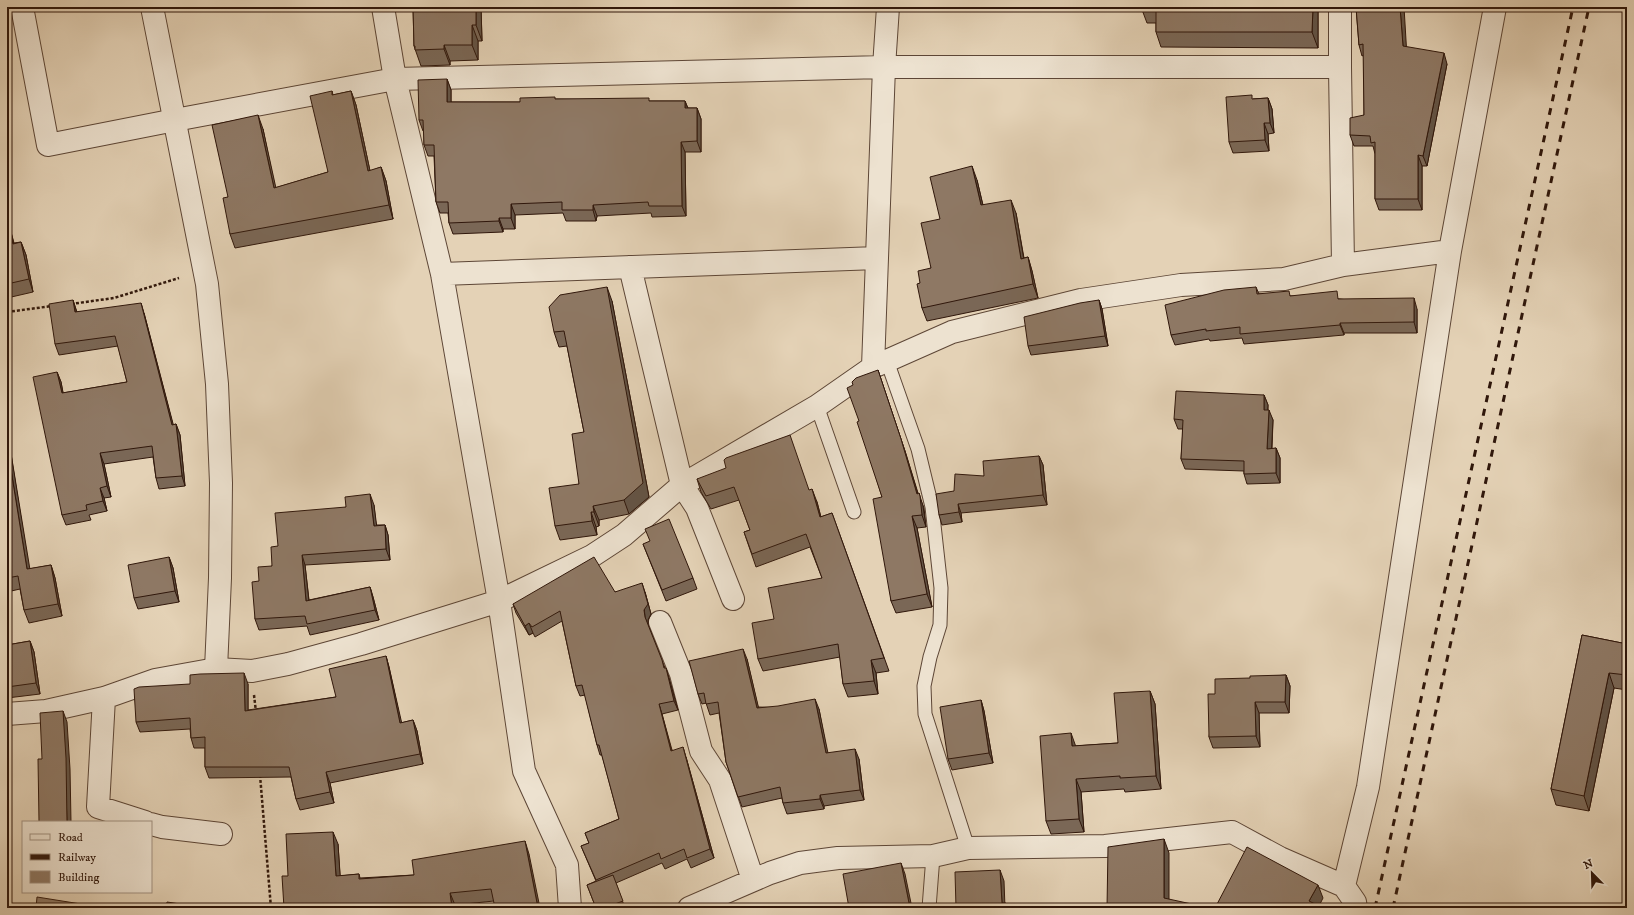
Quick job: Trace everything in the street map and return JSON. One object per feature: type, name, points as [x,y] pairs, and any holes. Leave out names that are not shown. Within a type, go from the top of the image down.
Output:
[{"type":"street","points":[[22,7],[48,145],[395,79],[884,67],[1340,67]]},
{"type":"street","points":[[152,7],[207,284],[217,384],[221,483],[220,578],[216,669]]},
{"type":"street","points":[[384,7],[395,79],[442,274],[499,601],[524,771],[567,865],[570,908]]},
{"type":"street","points":[[880,364],[877,258],[884,67],[888,7]]},
{"type":"street","points":[[1340,7],[1342,265]]},
{"type":"street","points":[[1344,886],[1368,787],[1450,251],[1495,7]]},
{"type":"street","points":[[7,714],[46,711],[104,698],[155,680],[216,669],[252,671],[288,664],[361,644],[499,601],[592,556],[624,535],[682,485],[817,406],[880,364],[952,332],[1081,300],[1181,285],[1284,279],[1342,265],[1450,251]]},
{"type":"street","points":[[442,274],[877,258]]},
{"type":"street","points":[[630,267],[682,485],[697,508],[733,599]]},
{"type":"street","points":[[660,622],[682,674],[701,751],[720,780],[753,880]]},
{"type":"street","points":[[104,698],[98,808],[142,821]]},
{"type":"street","points":[[152,824],[162,827],[221,834]]},
{"type":"street","points":[[689,908],[753,880],[800,863],[838,858],[933,856],[968,848],[1105,846],[1232,832],[1280,858],[1344,886],[1355,902],[1356,908]]},
{"type":"lane","points":[[880,364],[918,449],[931,500],[941,588],[940,625],[930,657],[924,686],[925,714],[968,848]]},
{"type":"lane","points":[[817,406],[854,512]]},
{"type":"lane","points":[[929,908],[933,856]]},
{"type":"path","points":[[70,304],[114,298],[179,278]]},
{"type":"path","points":[[7,312],[56,306]]},
{"type":"path","points":[[252,671],[256,718]]},
{"type":"path","points":[[260,774],[271,908]]},
{"type":"building","points":[[413,7],[476,7],[476,25],[472,25],[472,45],[444,45],[444,49],[415,50]]},
{"type":"building","points":[[1141,7],[1313,7],[1312,32],[1156,32],[1156,8]]},
{"type":"building","points":[[1356,7],[1400,7],[1403,46],[1444,53],[1423,156],[1418,155],[1418,199],[1375,199],[1375,142],[1371,143],[1370,136],[1350,135],[1350,118],[1364,115],[1363,44],[1359,45]]},
{"type":"building","points":[[447,79],[447,102],[520,102],[520,98],[555,97],[555,99],[649,98],[649,101],[685,101],[685,108],[697,108],[697,141],[681,142],[682,206],[649,206],[648,202],[593,205],[593,210],[562,210],[562,202],[511,204],[511,218],[499,218],[499,221],[449,223],[448,202],[436,202],[434,145],[424,145],[423,120],[419,120],[418,80]]},
{"type":"building","points":[[332,91],[332,95],[351,91],[368,171],[381,167],[389,205],[230,234],[223,198],[228,197],[212,125],[258,115],[274,188],[328,172],[310,96]]},
{"type":"building","points":[[1252,95],[1252,99],[1268,98],[1270,123],[1264,123],[1265,140],[1229,142],[1226,97]]},
{"type":"building","points":[[972,166],[981,205],[1011,200],[1021,259],[1028,257],[1033,284],[922,308],[917,284],[920,283],[918,271],[931,268],[921,223],[940,219],[930,177]]},
{"type":"building","points":[[7,222],[13,244],[21,242],[29,279],[7,284]]},
{"type":"building","points":[[607,287],[643,483],[624,500],[593,506],[594,512],[591,512],[592,521],[555,526],[549,488],[579,484],[572,434],[584,432],[564,331],[554,332],[549,307],[560,295]]},
{"type":"building","points":[[1256,287],[1257,294],[1289,291],[1290,296],[1337,291],[1338,299],[1414,298],[1414,322],[1340,323],[1340,325],[1240,334],[1240,327],[1206,331],[1206,329],[1171,335],[1165,305],[1224,290]]},
{"type":"building","points":[[73,300],[75,312],[141,303],[172,425],[176,424],[182,476],[156,478],[152,446],[100,453],[107,486],[100,488],[103,501],[86,505],[87,510],[62,515],[33,377],[57,372],[62,393],[127,382],[115,336],[55,344],[49,304]]},
{"type":"building","points":[[1099,300],[1105,336],[1028,346],[1024,317],[1080,303]]},
{"type":"building","points":[[878,370],[901,439],[917,494],[919,493],[920,496],[922,515],[912,516],[927,594],[891,601],[873,499],[882,497],[857,422],[859,421],[847,388],[853,385],[852,382],[856,378]]},
{"type":"building","points":[[1176,391],[1264,395],[1264,410],[1269,410],[1267,449],[1276,448],[1276,473],[1244,474],[1244,461],[1181,459],[1183,420],[1174,419]]},
{"type":"building","points":[[790,435],[809,490],[812,489],[820,517],[832,513],[884,658],[871,660],[874,681],[843,684],[838,644],[758,659],[752,623],[774,619],[768,588],[822,578],[806,534],[752,554],[744,532],[750,530],[734,487],[706,496],[697,479],[726,468],[724,460],[726,458]]},
{"type":"building","points":[[7,445],[27,569],[51,565],[58,604],[24,610],[18,576],[7,578]]},
{"type":"building","points":[[1039,456],[1043,495],[958,504],[959,512],[939,515],[936,494],[954,491],[955,474],[984,476],[983,461]]},
{"type":"building","points":[[370,494],[374,526],[385,525],[386,549],[302,555],[306,601],[370,587],[375,610],[307,624],[305,616],[255,619],[252,582],[259,581],[258,567],[272,566],[271,547],[278,546],[275,513],[346,507],[345,497]]},
{"type":"building","points":[[669,519],[693,578],[662,590],[643,544],[650,541],[645,529]]},
{"type":"building","points":[[169,557],[175,591],[134,598],[128,565]]},
{"type":"building","points":[[594,557],[615,592],[642,583],[648,604],[644,610],[645,617],[664,668],[666,668],[674,701],[659,704],[671,751],[683,747],[710,849],[687,858],[684,849],[661,859],[659,853],[596,880],[581,846],[589,843],[585,833],[619,819],[599,745],[597,745],[582,685],[576,686],[560,611],[532,627],[529,623],[525,626],[513,604]]},
{"type":"building","points":[[1582,635],[1627,644],[1627,675],[1609,673],[1584,796],[1551,789]]},
{"type":"building","points":[[30,641],[36,683],[7,687],[7,645]]},
{"type":"building","points":[[743,649],[757,708],[778,706],[815,699],[826,753],[855,749],[860,790],[820,795],[820,799],[783,803],[780,787],[738,797],[726,762],[718,702],[706,704],[704,693],[698,694],[689,661]]},
{"type":"building","points":[[386,656],[400,723],[413,720],[420,754],[326,772],[330,792],[296,799],[289,767],[205,767],[205,737],[191,738],[190,718],[136,722],[134,689],[139,687],[190,684],[190,675],[244,673],[245,711],[336,697],[329,669]]},
{"type":"building","points":[[1286,675],[1285,702],[1255,702],[1256,736],[1209,737],[1208,694],[1215,694],[1215,679]]},
{"type":"building","points":[[1150,691],[1156,776],[1120,778],[1120,776],[1076,779],[1079,819],[1046,821],[1040,736],[1071,733],[1072,746],[1118,743],[1114,693]]},
{"type":"building","points":[[981,700],[989,753],[948,759],[940,707]]},
{"type":"building","points":[[63,711],[66,758],[67,821],[39,821],[38,759],[42,759],[40,713]]},
{"type":"building","points":[[333,832],[336,876],[359,874],[359,879],[414,875],[412,860],[525,841],[538,908],[495,908],[491,889],[450,893],[452,908],[284,908],[282,876],[288,876],[286,834]]},
{"type":"building","points":[[1164,839],[1164,898],[1210,908],[1107,908],[1108,847]]},
{"type":"building","points":[[1247,847],[1318,885],[1309,901],[1323,908],[1215,908]]},
{"type":"building","points":[[901,863],[910,908],[849,908],[843,874]]},
{"type":"building","points":[[1000,870],[1002,903],[1006,903],[1006,908],[956,908],[955,872]]},
{"type":"building","points":[[613,875],[623,901],[604,908],[596,908],[587,885]]},
{"type":"building","points":[[37,897],[106,908],[36,908]]},
{"type":"building","points":[[167,902],[200,907],[200,908],[166,908]]},
{"type":"building","points":[[838,904],[839,908],[807,908]]},
{"type":"railway","points":[[1375,908],[1573,7]]},
{"type":"railway","points":[[1393,908],[1589,7]]}]
